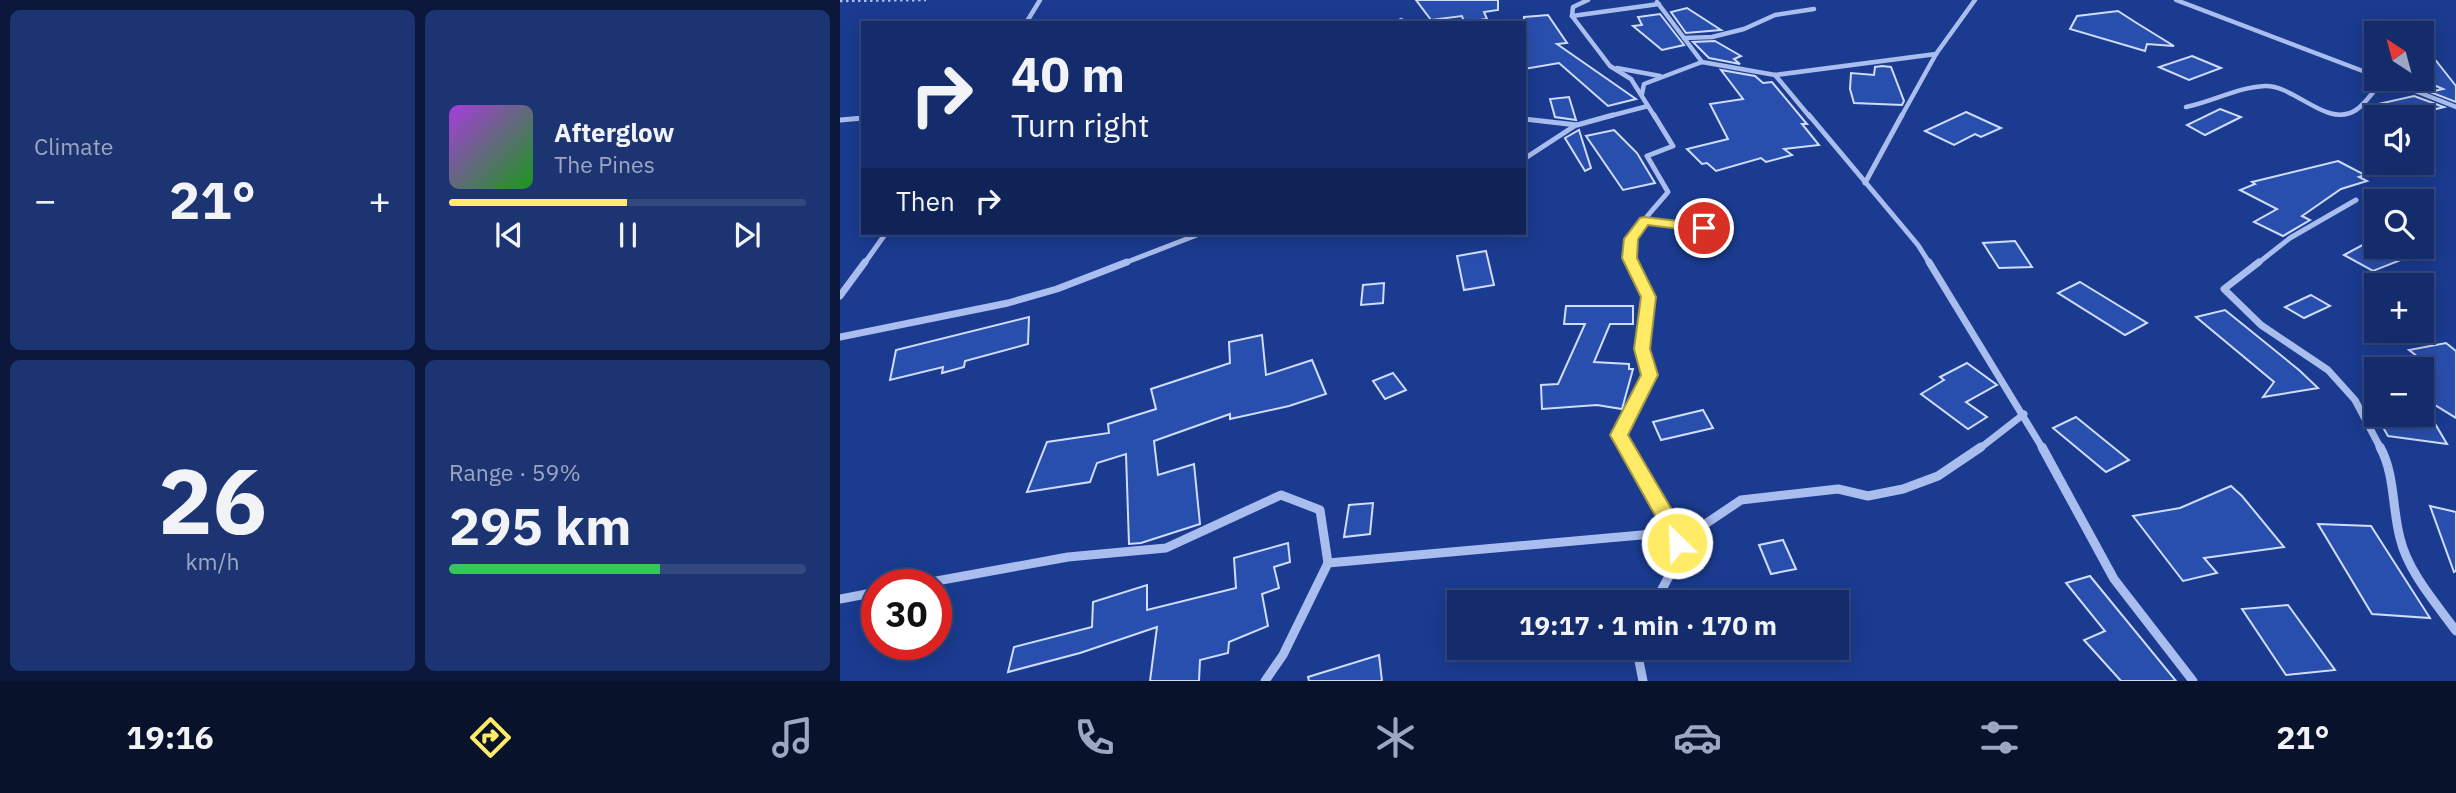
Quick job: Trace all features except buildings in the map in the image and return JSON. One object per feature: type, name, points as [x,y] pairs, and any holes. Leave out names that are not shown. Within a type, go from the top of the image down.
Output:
[{"type":"street","points":[[1027,21],[1040,0]]},
{"type":"street","points":[[1588,0],[1573,7],[1572,16],[1610,66],[1631,79],[1673,146],[1647,156],[1668,192],[1631,239],[1630,258],[1648,297],[1642,349],[1650,375],[1619,435],[1675,532],[1680,555],[1661,590]]},
{"type":"street","points":[[1865,183],[1936,54],[1975,0]]},
{"type":"street","points":[[2176,0],[2364,71]]},
{"type":"street","points":[[1572,16],[1656,2],[1702,62]]},
{"type":"street","points":[[1684,38],[1712,37],[1744,29],[1775,15],[1814,9]]},
{"type":"street","points":[[1643,98],[1641,89],[1644,84],[1702,62],[1774,75],[1936,54]]},
{"type":"street","points":[[1610,66],[1664,77]]},
{"type":"street","points":[[1774,75],[1918,245],[2024,414],[2114,579],[2193,681]]},
{"type":"street","points":[[2186,107],[2265,86],[2282,88],[2332,113],[2344,115],[2365,104],[2374,91]]},
{"type":"street","points":[[2415,91],[2456,107]]},
{"type":"street","points":[[1526,158],[1577,125],[1648,106]]},
{"type":"street","points":[[840,120],[861,118]]},
{"type":"street","points":[[1526,119],[1577,125]]},
{"type":"street","points":[[2356,200],[2290,238],[2224,289],[2261,325],[2328,370],[2355,400],[2387,460],[2400,540],[2417,577],[2456,631]]},
{"type":"street","points":[[1644,221],[1704,228]]},
{"type":"street","points":[[840,296],[885,235]]},
{"type":"street","points":[[840,337],[1008,303],[1057,289],[1197,235]]},
{"type":"street","points":[[1677,543],[1741,499],[1838,489],[1868,496],[1903,489],[1938,476],[2024,414]]},
{"type":"street","points":[[952,578],[1068,557],[1166,548],[1281,495],[1320,510],[1328,563],[1283,655],[1265,681]]},
{"type":"street","points":[[1328,563],[1675,532]]},
{"type":"street","points":[[840,599],[861,595]]},
{"type":"street","points":[[1639,660],[1643,681]]},
{"type":"path","points":[[840,1],[926,0]]},
{"type":"route","points":[[1677,543],[1675,532],[1619,435],[1631,407],[1650,375],[1642,349],[1647,324],[1648,297],[1630,258],[1631,239],[1644,221],[1704,228]]}]
